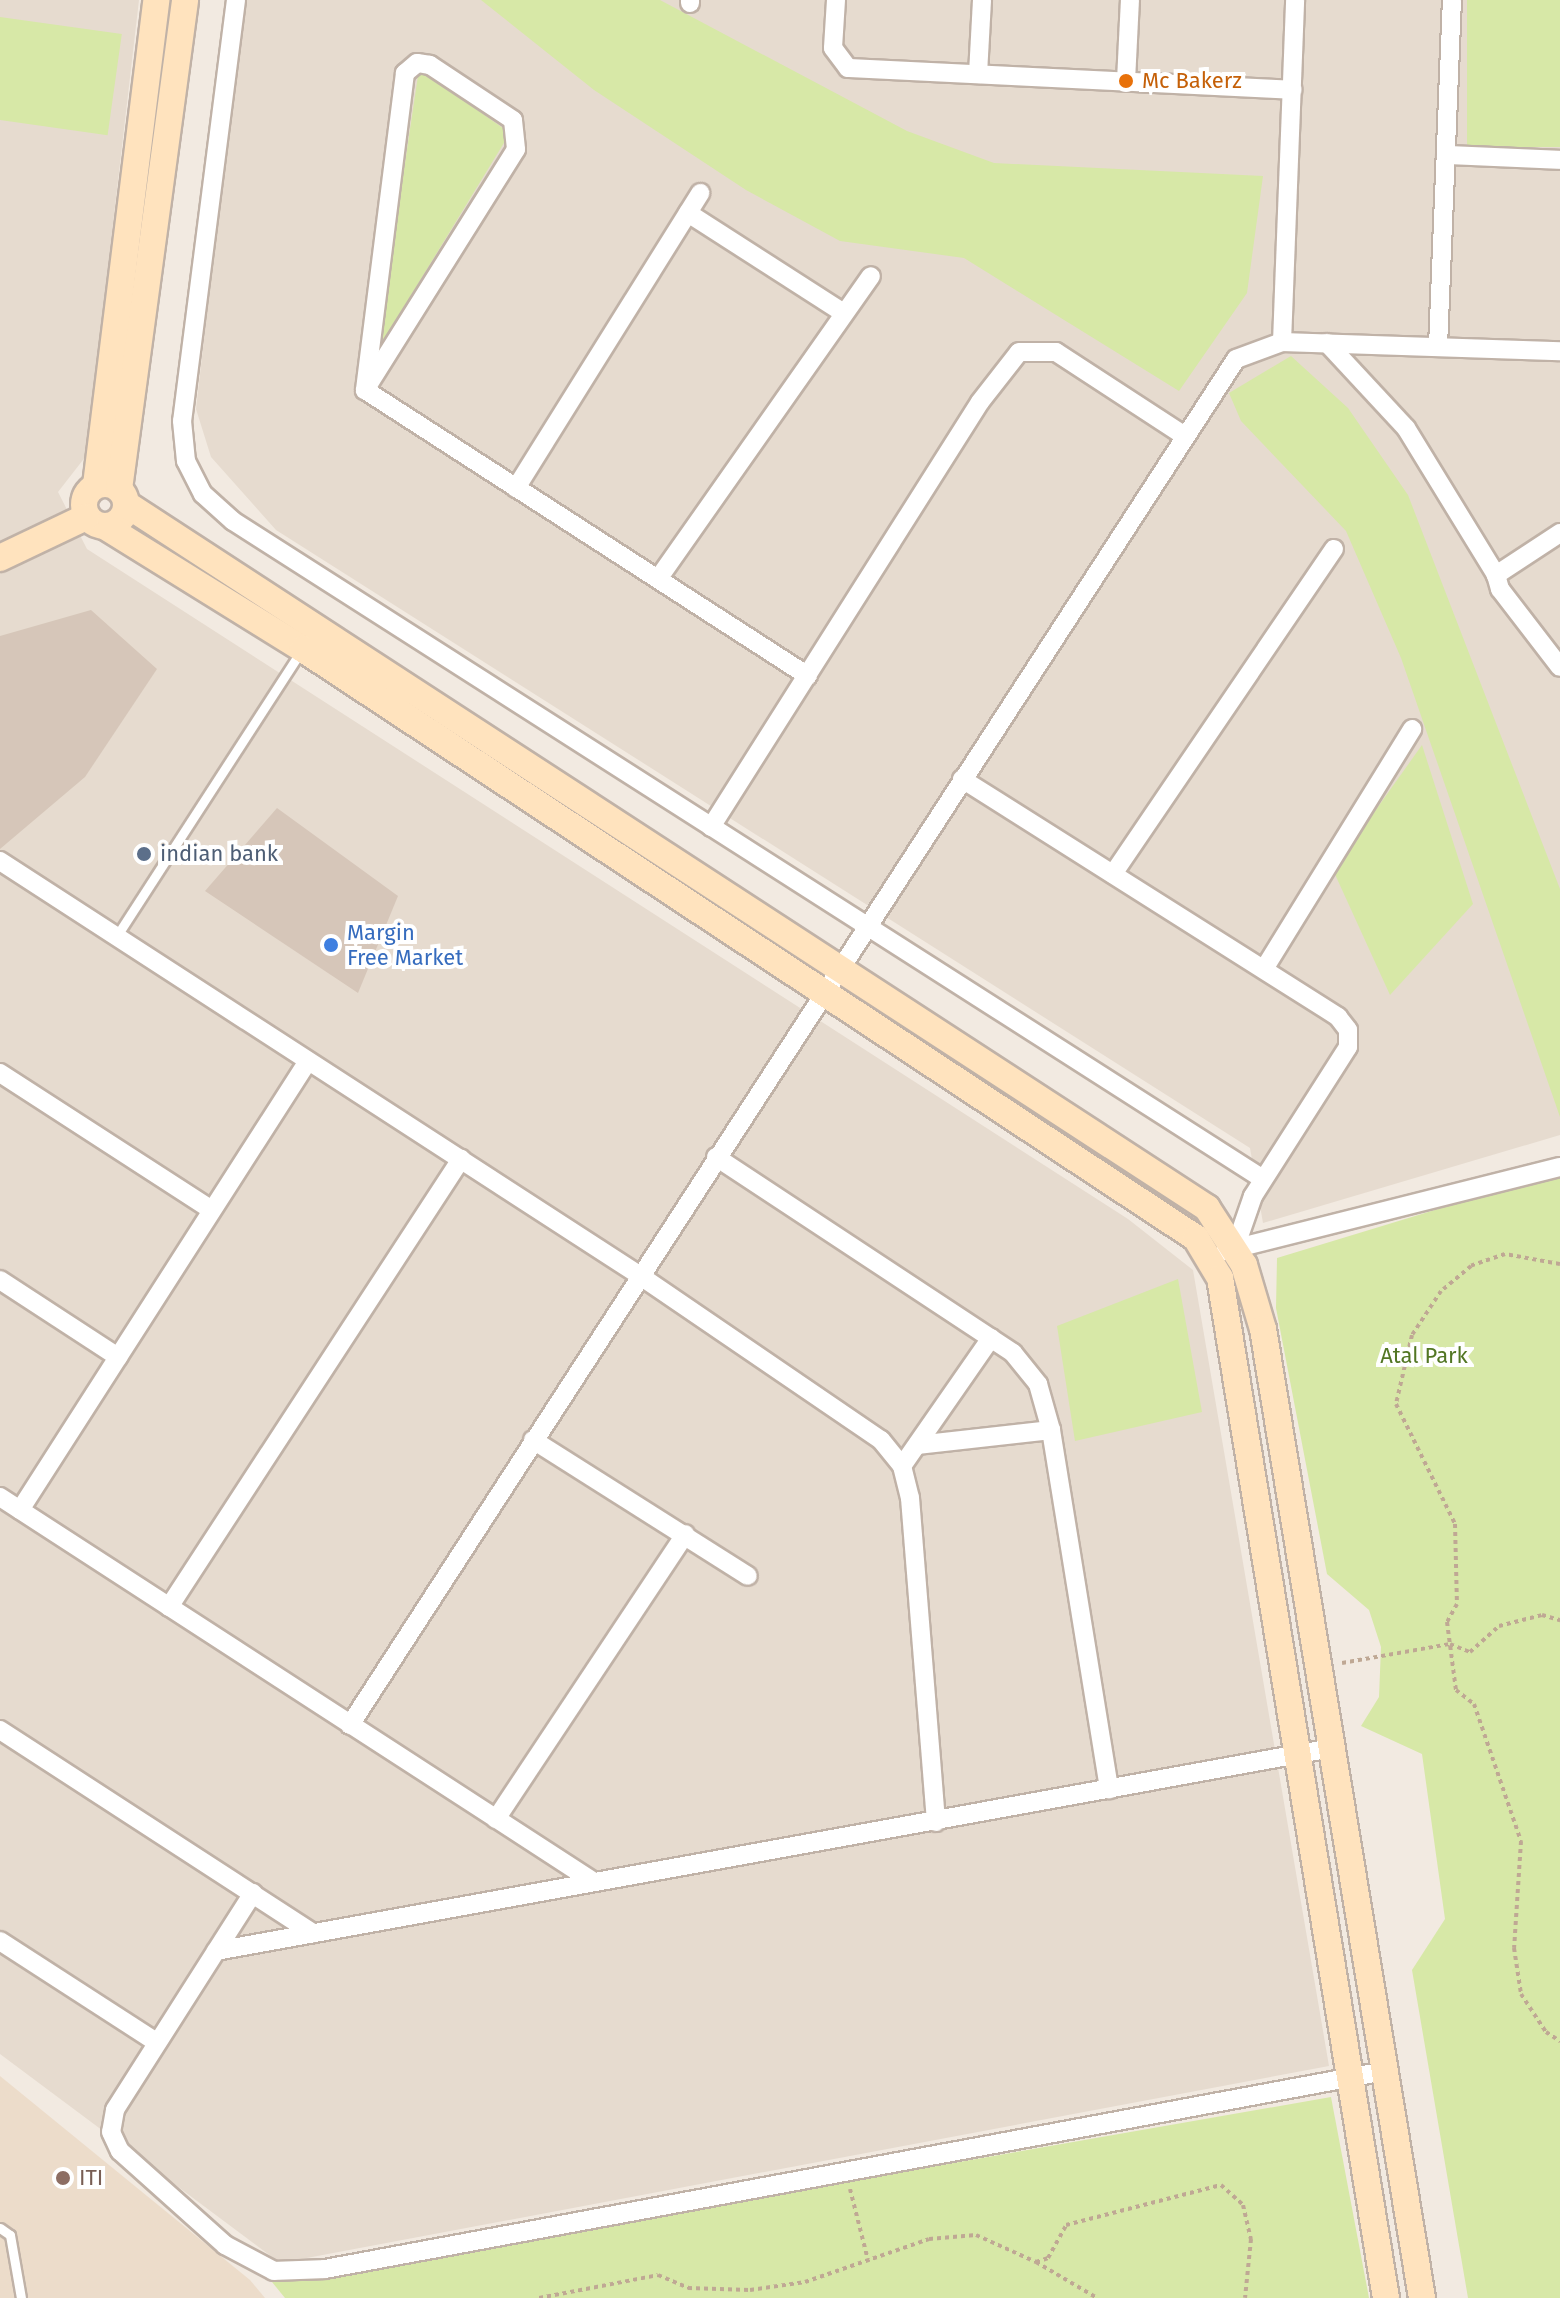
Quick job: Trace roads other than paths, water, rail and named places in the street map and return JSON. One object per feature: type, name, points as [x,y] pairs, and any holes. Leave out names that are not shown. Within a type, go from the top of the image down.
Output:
[{"type":"street","points":[[0,558],[96,522],[121,520],[114,493],[156,0]]},
{"type":"street","points":[[114,493],[185,0]]},
{"type":"street","points":[[236,0],[182,421],[186,461],[203,494],[233,521],[1263,1179]]},
{"type":"street","points":[[836,0],[833,48],[848,68],[1292,90]]},
{"type":"street","points":[[978,74],[982,0]]},
{"type":"street","points":[[1126,81],[1130,0]]},
{"type":"street","points":[[1282,342],[1295,0]]},
{"type":"street","points":[[1438,347],[1452,0]]},
{"type":"street","points":[[417,63],[430,65],[513,120],[516,149],[365,390],[405,73],[417,63]]},
{"type":"street","points":[[1446,155],[1560,160]]},
{"type":"street","points":[[516,488],[700,193]]},
{"type":"street","points":[[688,213],[844,313]]},
{"type":"street","points":[[658,579],[871,276]]},
{"type":"street","points":[[350,1725],[639,1275],[1236,359],[1282,342],[1560,351]]},
{"type":"street","points":[[1327,343],[1406,428],[1496,575],[1500,589],[1560,667]]},
{"type":"street","points":[[711,827],[980,402],[1019,352],[1056,352],[1185,436]]},
{"type":"street","points":[[365,390],[808,676]]},
{"type":"street","points":[[1386,2298],[1220,1278],[1196,1238],[1153,1204],[673,891],[310,638],[114,493],[85,497],[96,522],[310,638],[688,868],[1207,1208],[1235,1248],[1263,1329],[1422,2298]]},
{"type":"street","points":[[1496,575],[1560,533]]},
{"type":"street","points":[[1113,874],[1334,549]]},
{"type":"street","points":[[1264,969],[1412,729]]},
{"type":"street","points":[[962,779],[1338,1017],[1348,1030],[1348,1047],[1263,1179],[1235,1248]]},
{"type":"street","points":[[0,861],[639,1275],[881,1440],[902,1466],[910,1498],[936,1822]]},
{"type":"street","points":[[673,891],[688,868]]},
{"type":"street","points":[[20,1510],[308,1061]]},
{"type":"street","points":[[0,1073],[212,1210]]},
{"type":"street","points":[[716,1157],[1013,1353],[1038,1384],[1051,1430],[1109,1789]]},
{"type":"street","points":[[169,1607],[461,1159]]},
{"type":"street","points":[[1207,1257],[1560,1167]]},
{"type":"street","points":[[0,1280],[118,1357]]},
{"type":"street","points":[[902,1466],[991,1338]]},
{"type":"street","points":[[917,1445],[1051,1430]]},
{"type":"street","points":[[533,1440],[748,1576]]},
{"type":"street","points":[[0,1497],[594,1882]]},
{"type":"street","points":[[496,1819],[685,1534]]},
{"type":"street","points":[[0,1730],[313,1933]]},
{"type":"street","points":[[216,1951],[1332,1748]]},
{"type":"street","points":[[253,1893],[115,2110],[111,2132],[120,2151],[225,2245],[274,2271],[325,2269],[845,2169],[1385,2071]]},
{"type":"street","points":[[0,1941],[156,2042]]},
{"type":"lane","points":[[116,937],[310,638]]},
{"type":"lane","points":[[0,2228],[10,2235],[21,2298]]},
{"type":"place","name":"Mc Bakerz","points":[[1126,81]]},
{"type":"place","name":"indian bank","points":[[144,854]]},
{"type":"place","name":"Margin Free Market","points":[[331,945]]},
{"type":"place","name":"ITI","points":[[63,2178]]},
{"type":"park label","name":"Atal Park","points":[[1424,1356]]}]
